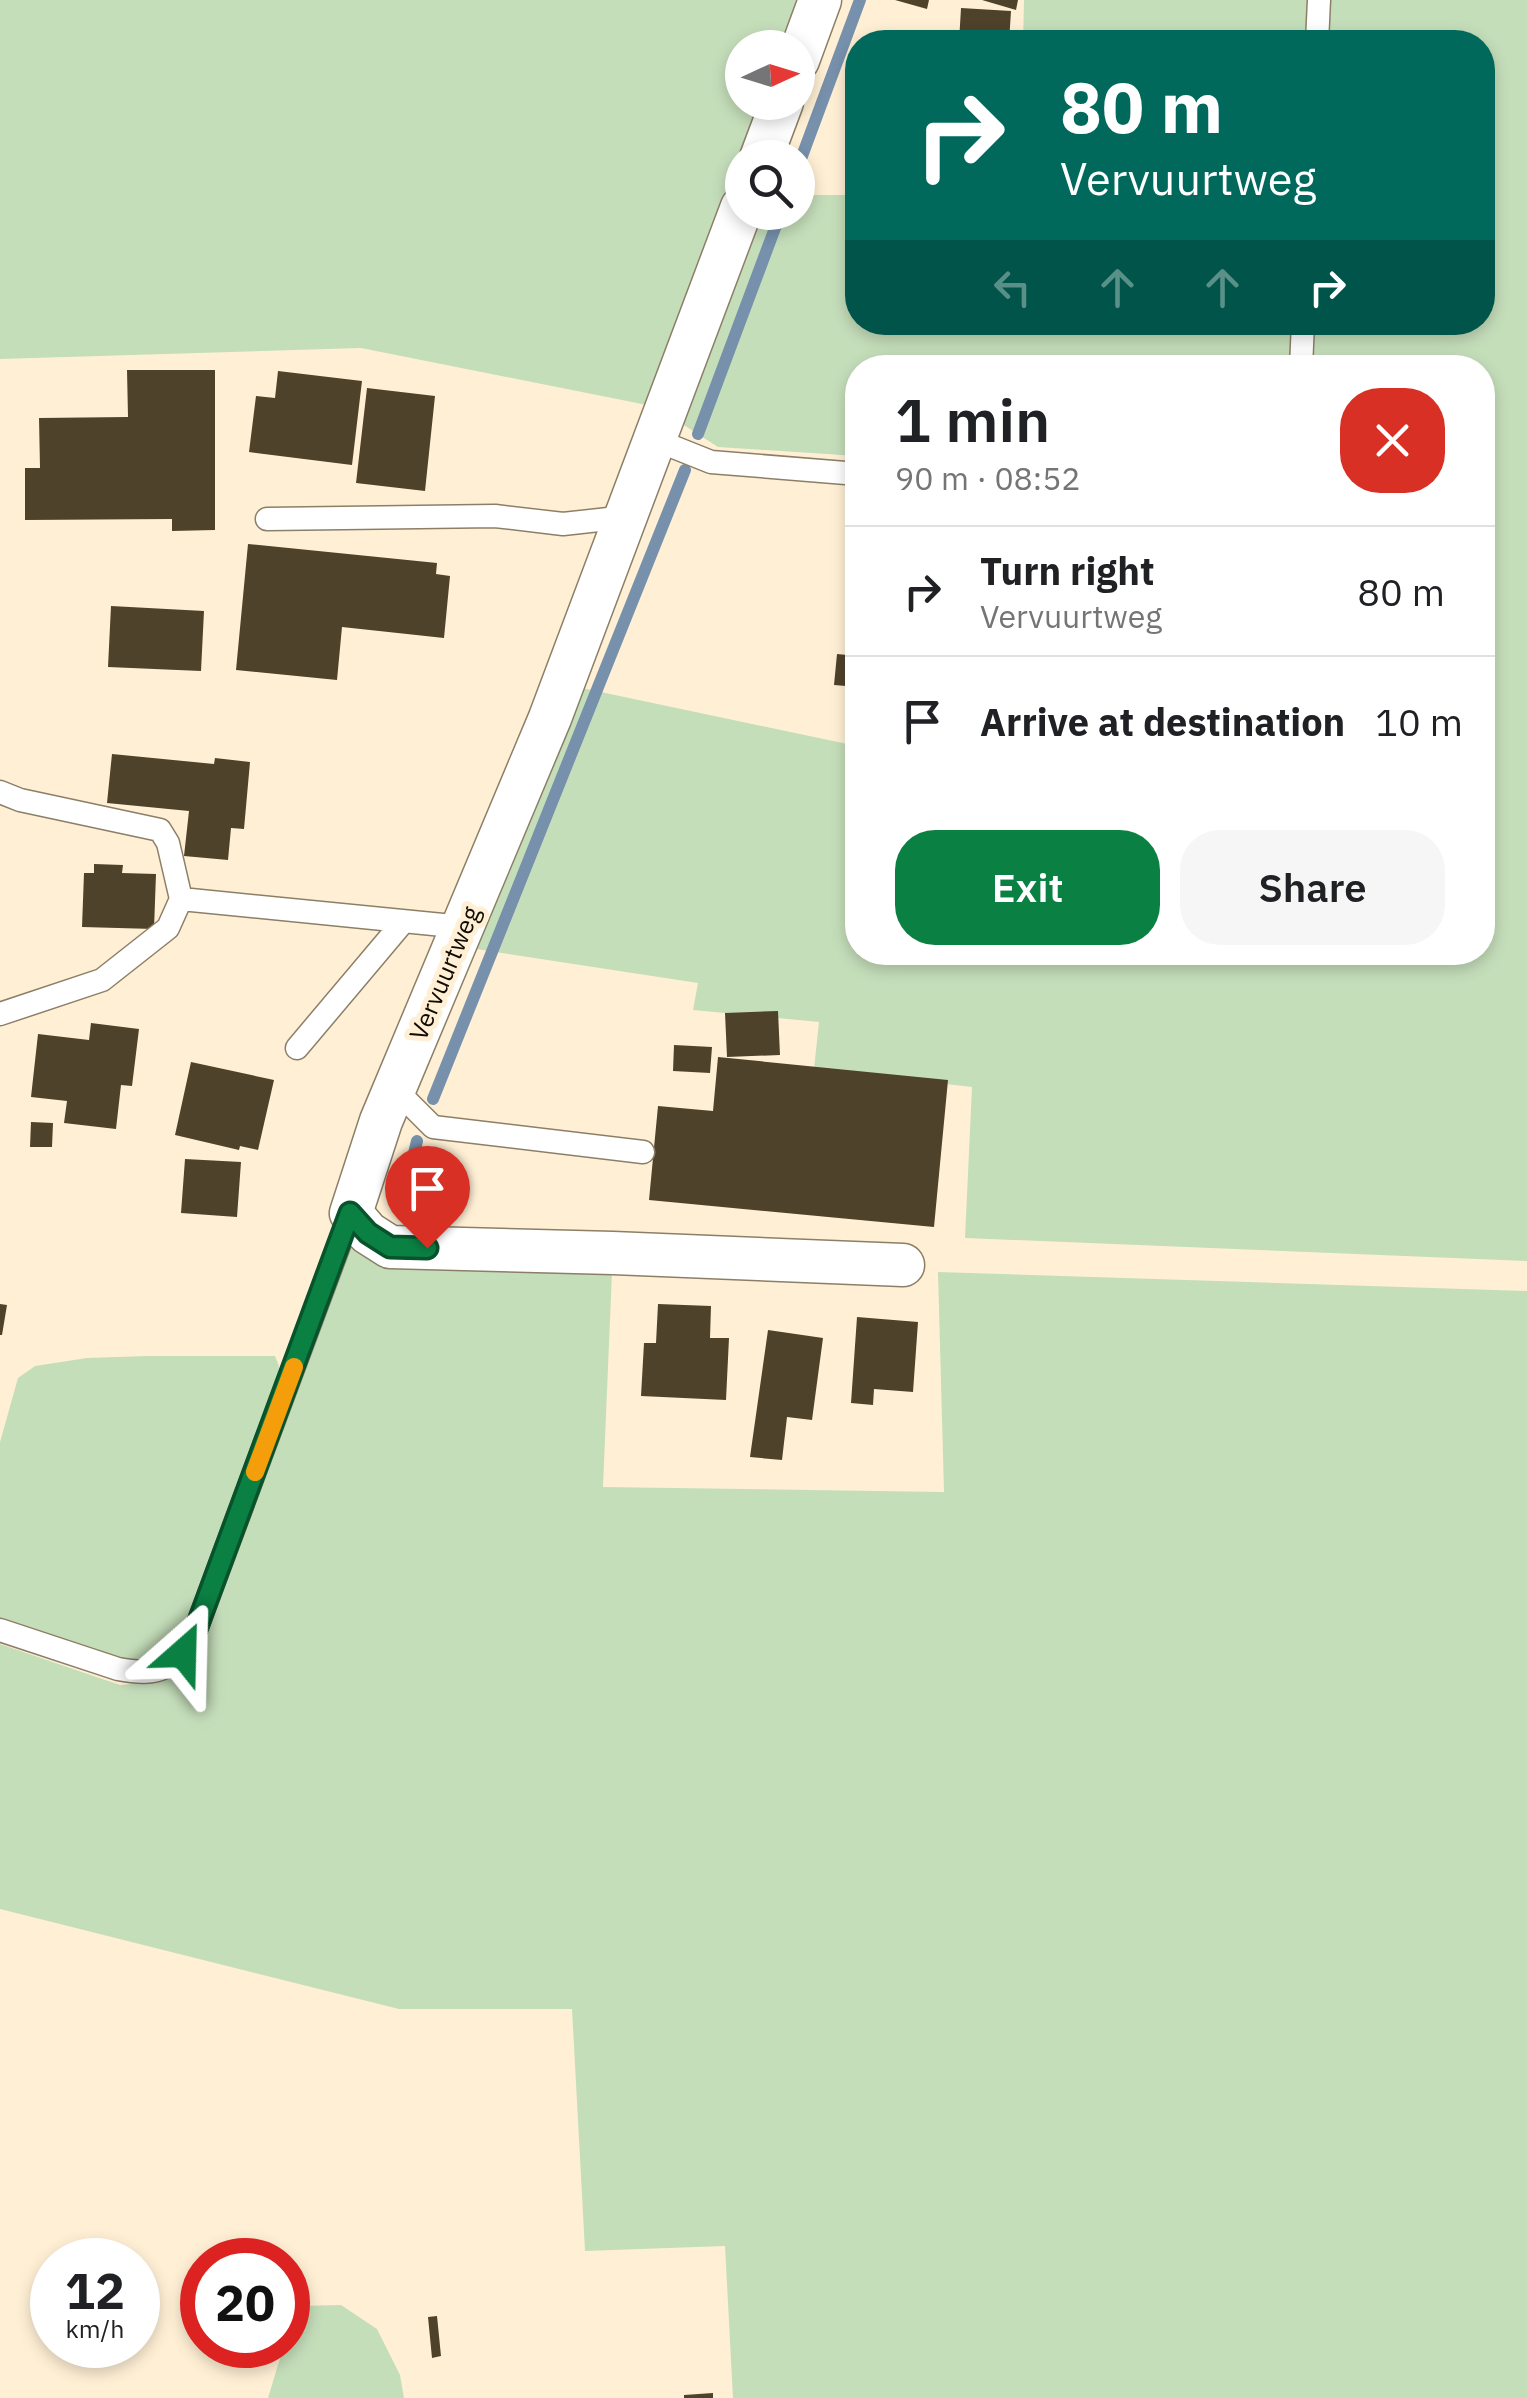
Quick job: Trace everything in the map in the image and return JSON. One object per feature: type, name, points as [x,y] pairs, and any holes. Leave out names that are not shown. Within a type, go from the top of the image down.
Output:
[{"type":"street","points":[[809,30],[820,0]]},
{"type":"street","name":"Vervuurtweg","points":[[350,1213],[395,1089],[550,718],[733,230]]},
{"type":"street","points":[[350,1213],[368,1233],[390,1247],[902,1265]]},
{"type":"lane","points":[[1318,30],[1319,0]]},
{"type":"lane","points":[[656,440],[711,462],[845,473]]},
{"type":"lane","points":[[267,519],[494,516],[564,524],[626,517]]},
{"type":"lane","points":[[0,792],[20,800],[160,830],[168,843],[181,899],[168,928],[102,980],[0,1014]]},
{"type":"lane","points":[[181,899],[463,928]]},
{"type":"lane","points":[[297,1048],[404,922]]},
{"type":"lane","points":[[395,1089],[432,1127],[643,1152]]},
{"type":"lane","points":[[0,1630],[137,1673],[157,1672],[183,1653],[195,1632],[350,1213]]},
{"type":"green space","points":[[0,0],[807,0],[796,30],[725,30],[725,120],[761,120],[751,140],[725,140],[725,221],[657,407],[361,348],[0,359]]},
{"type":"green space","points":[[1024,0],[1527,0],[1527,1261],[965,1238],[972,1087],[814,1069],[819,1022],[693,1010],[698,983],[476,949],[582,688],[845,743],[845,965],[1495,965],[1495,355],[845,355],[845,455],[718,447],[679,422],[754,230],[815,230],[815,195],[845,195],[845,335],[1495,335],[1495,30],[1023,30]]},
{"type":"green space","points":[[353,1234],[612,1272],[603,1487],[944,1492],[938,1272],[1527,1291],[1527,2398],[733,2398],[725,2246],[585,2251],[572,2009],[399,2009],[0,1909],[0,1644],[120,1685],[156,1682],[193,1661]]},
{"type":"green space","points":[[275,1356],[279,1366],[179,1643],[155,1660],[132,1664],[0,1625],[0,1442],[18,1378],[35,1366],[87,1358]]},
{"type":"green space","points":[[341,2305],[377,2329],[400,2375],[404,2398],[268,2398],[277,2368],[310,2368],[310,2306]]},
{"type":"building","points":[[895,0],[929,0],[927,9]]},
{"type":"building","points":[[982,0],[1018,0],[1016,10]]},
{"type":"building","points":[[961,8],[1011,11],[1010,30],[960,30]]},
{"type":"building","points":[[127,370],[215,370],[215,530],[172,531],[172,519],[25,520],[25,468],[40,468],[39,418],[128,417]]},
{"type":"building","points":[[278,371],[362,381],[352,465],[249,452],[256,396],[275,398]]},
{"type":"building","points":[[367,388],[435,396],[425,491],[356,483]]},
{"type":"building","points":[[248,544],[437,563],[436,574],[450,576],[444,638],[342,627],[337,680],[236,670]]},
{"type":"building","points":[[111,606],[204,611],[201,671],[108,667]]},
{"type":"building","points":[[837,654],[845,655],[845,686],[834,685]]},
{"type":"building","points":[[112,754],[214,764],[215,758],[250,762],[244,829],[231,828],[228,860],[184,856],[189,811],[107,803]]},
{"type":"building","points":[[94,864],[123,865],[122,873],[156,874],[154,929],[82,927],[84,873],[94,873]]},
{"type":"building","points":[[778,1011],[780,1055],[727,1057],[725,1013]]},
{"type":"building","points":[[91,1023],[139,1029],[132,1086],[121,1085],[116,1129],[64,1123],[67,1101],[31,1097],[38,1034],[89,1040]]},
{"type":"building","points":[[674,1045],[712,1047],[710,1073],[673,1071]]},
{"type":"building","points":[[718,1057],[948,1080],[934,1227],[649,1200],[658,1106],[713,1111]]},
{"type":"building","points":[[191,1062],[274,1080],[258,1150],[240,1146],[239,1150],[175,1135]]},
{"type":"building","points":[[31,1122],[53,1123],[52,1147],[30,1147]]},
{"type":"building","points":[[185,1159],[241,1162],[237,1217],[181,1213]]},
{"type":"building","points":[[0,1304],[7,1305],[2,1335],[0,1335]]},
{"type":"building","points":[[658,1304],[711,1306],[710,1338],[729,1338],[726,1400],[641,1396],[644,1343],[656,1343]]},
{"type":"building","points":[[857,1317],[918,1322],[913,1392],[874,1389],[873,1405],[851,1403]]},
{"type":"building","points":[[768,1330],[823,1338],[812,1420],[787,1417],[782,1460],[750,1457]]},
{"type":"building","points":[[437,2316],[441,2356],[432,2358],[428,2317]]},
{"type":"building","points":[[713,2393],[713,2398],[684,2398],[684,2395]]},
{"type":"waterway","points":[[849,30],[860,0]]},
{"type":"waterway","points":[[808,140],[845,40]]},
{"type":"waterway","points":[[698,434],[774,230]]},
{"type":"waterway","points":[[433,1099],[685,470]]},
{"type":"waterway","points":[[400,1211],[417,1141]]},
{"type":"slow traffic","points":[[255,1472],[294,1367]]},
{"type":"route","points":[[183,1653],[195,1632],[350,1213],[368,1233],[390,1247],[427,1248]]}]
